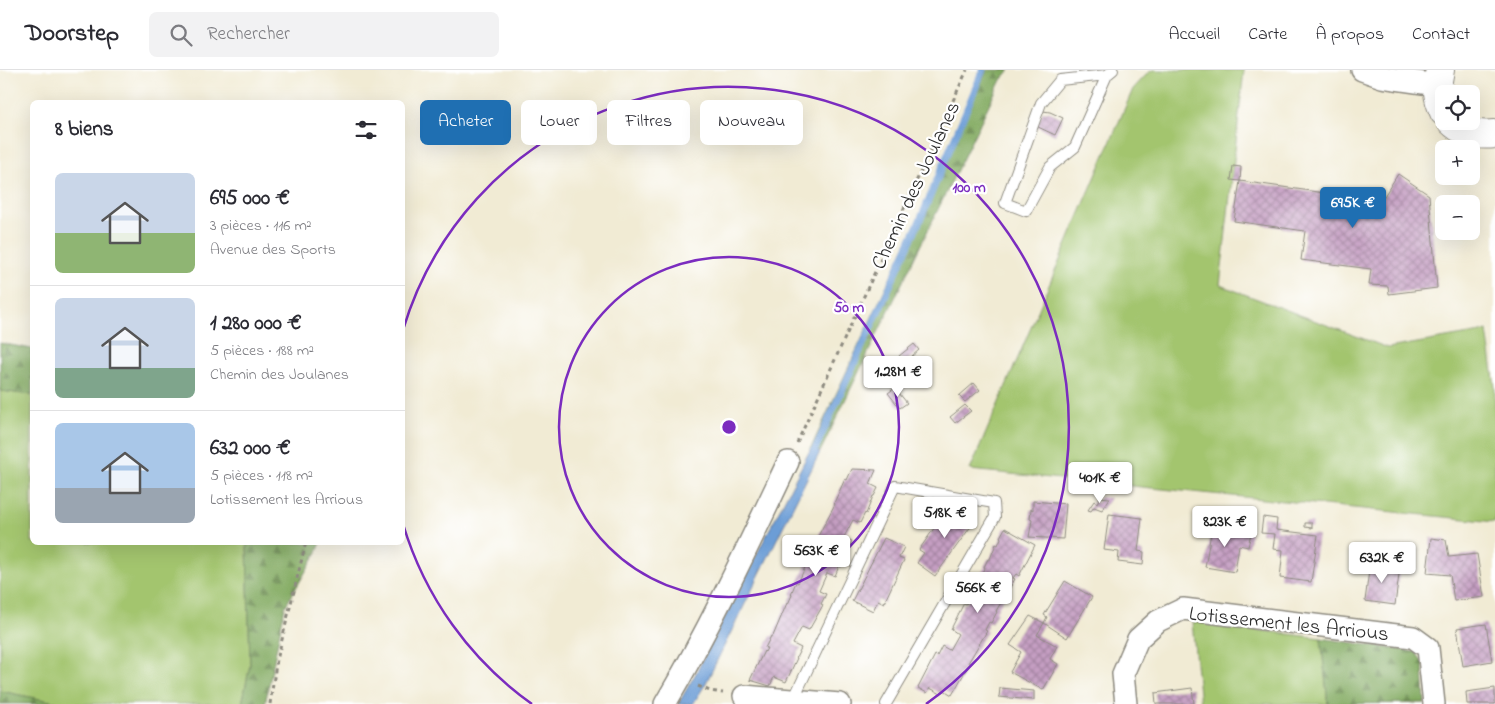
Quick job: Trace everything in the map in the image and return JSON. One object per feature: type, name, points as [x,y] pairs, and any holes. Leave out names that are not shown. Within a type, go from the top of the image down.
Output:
[{"type":"main road","points":[[1464,130],[1495,138]]},
{"type":"street","points":[[1362,70],[1382,77],[1439,77]]},
{"type":"street","points":[[665,704],[738,568],[788,462]]},
{"type":"street","name":"Lotissement les Arrious","points":[[1126,704],[1123,674],[1138,639],[1158,621],[1183,609],[1414,637],[1428,648],[1434,704]]},
{"type":"street","points":[[742,700],[793,700],[840,704]]},
{"type":"lane","points":[[1110,73],[1075,147],[1050,167],[1026,211],[1005,203],[1041,103],[1060,80],[1110,73]]},
{"type":"lane","points":[[793,700],[895,486],[994,502],[995,517],[886,704]]},
{"type":"path","name":"Chemin des Joulanes","points":[[788,462],[967,70]]},
{"type":"path","points":[[270,704],[276,664],[305,545]]},
{"type":"green space","points":[[987,70],[1010,70],[1001,80],[820,452],[810,450]]},
{"type":"green space","points":[[1154,70],[1244,70],[1220,285],[1388,348],[1487,331],[1495,387],[1495,522],[970,470],[1133,89],[1149,72]]},
{"type":"green space","points":[[0,343],[30,349],[30,395],[0,391]]},
{"type":"green space","points":[[0,391],[30,395],[30,545],[247,545],[250,665],[242,704],[65,704],[0,691]]},
{"type":"green space","points":[[247,545],[320,545],[285,607],[265,704],[242,704],[250,665]]},
{"type":"green space","points":[[1192,622],[1321,638],[1328,704],[1200,704]]},
{"type":"green space","points":[[1321,638],[1416,652],[1423,663],[1425,703],[1328,704]]},
{"type":"green space","points":[[0,691],[65,704],[0,704]]},
{"type":"water","points":[[810,450],[820,452],[705,685],[693,704],[678,704],[696,673]]},
{"type":"building","points":[[1043,111],[1063,118],[1055,135],[1036,126]]},
{"type":"building","points":[[1233,166],[1241,167],[1240,181],[1231,180]]},
{"type":"building","points":[[1398,174],[1429,195],[1437,288],[1389,294],[1388,286],[1369,285],[1371,269],[1301,260],[1305,231],[1234,221],[1240,181],[1381,201]]},
{"type":"building","points":[[914,344],[919,350],[904,363],[899,356]]},
{"type":"building","points":[[904,366],[910,373],[895,385],[889,379]]},
{"type":"building","points":[[974,383],[980,390],[965,402],[959,396]]},
{"type":"building","points":[[895,388],[907,403],[900,408],[888,393]]},
{"type":"building","points":[[965,405],[971,411],[955,423],[950,417]]},
{"type":"building","points":[[852,469],[876,470],[870,484],[878,488],[860,523],[853,520],[844,537],[852,541],[841,567],[839,566],[835,576],[827,573],[819,591],[826,594],[821,604],[823,605],[809,630],[802,627],[793,644],[801,648],[786,682],[774,677],[770,686],[750,680],[767,648],[765,648],[771,636],[773,636],[812,549],[814,549],[818,541],[816,540],[835,504],[845,479],[847,480]]},
{"type":"building","points":[[1100,497],[1110,498],[1102,510],[1094,507],[1091,511],[1088,510],[1094,501],[1097,503]]},
{"type":"building","points":[[1033,501],[1066,504],[1063,539],[1029,537]]},
{"type":"building","points":[[958,505],[977,518],[935,576],[917,563],[924,553],[919,550],[946,511],[951,515]]},
{"type":"building","points":[[1109,514],[1142,518],[1138,551],[1144,552],[1143,565],[1118,562],[1119,552],[1104,550]]},
{"type":"building","points":[[1263,517],[1277,519],[1276,530],[1318,535],[1311,582],[1280,578],[1283,550],[1273,549],[1275,534],[1261,533]]},
{"type":"building","points":[[1305,523],[1312,523],[1312,528],[1305,527]]},
{"type":"building","points":[[1212,527],[1251,533],[1248,547],[1239,545],[1235,572],[1205,567]]},
{"type":"building","points":[[1005,528],[1035,545],[1019,576],[1016,574],[1013,578],[1015,579],[991,623],[989,622],[985,630],[987,631],[952,695],[944,690],[941,694],[930,688],[927,693],[918,688],[935,655],[937,656],[942,646],[949,650],[958,634],[951,629],[964,603],[966,604],[971,594],[978,598],[987,580],[980,576],[996,544],[998,545]]},
{"type":"building","points":[[884,538],[904,547],[899,558],[904,560],[884,603],[878,600],[873,611],[852,601]]},
{"type":"building","points":[[1431,538],[1446,540],[1449,557],[1477,554],[1484,597],[1454,601],[1450,575],[1427,573]]},
{"type":"building","points":[[1370,563],[1400,567],[1395,605],[1365,601]]},
{"type":"building","points":[[1065,581],[1092,597],[1067,638],[1044,623],[1047,617],[1044,615]]},
{"type":"building","points":[[1030,616],[1044,623],[1037,635],[1057,646],[1050,659],[1058,664],[1043,690],[1010,672],[1021,652],[1010,645]]},
{"type":"building","points":[[1486,624],[1492,661],[1463,666],[1457,628]]},
{"type":"building","points":[[1000,688],[1034,691],[1034,700],[999,697]]},
{"type":"building","points":[[1192,688],[1194,704],[1156,704],[1155,693]]},
{"type":"building","points":[[1495,688],[1495,704],[1467,704],[1466,692]]},
{"type":"waterway","points":[[811,458],[921,218],[983,70]]}]
